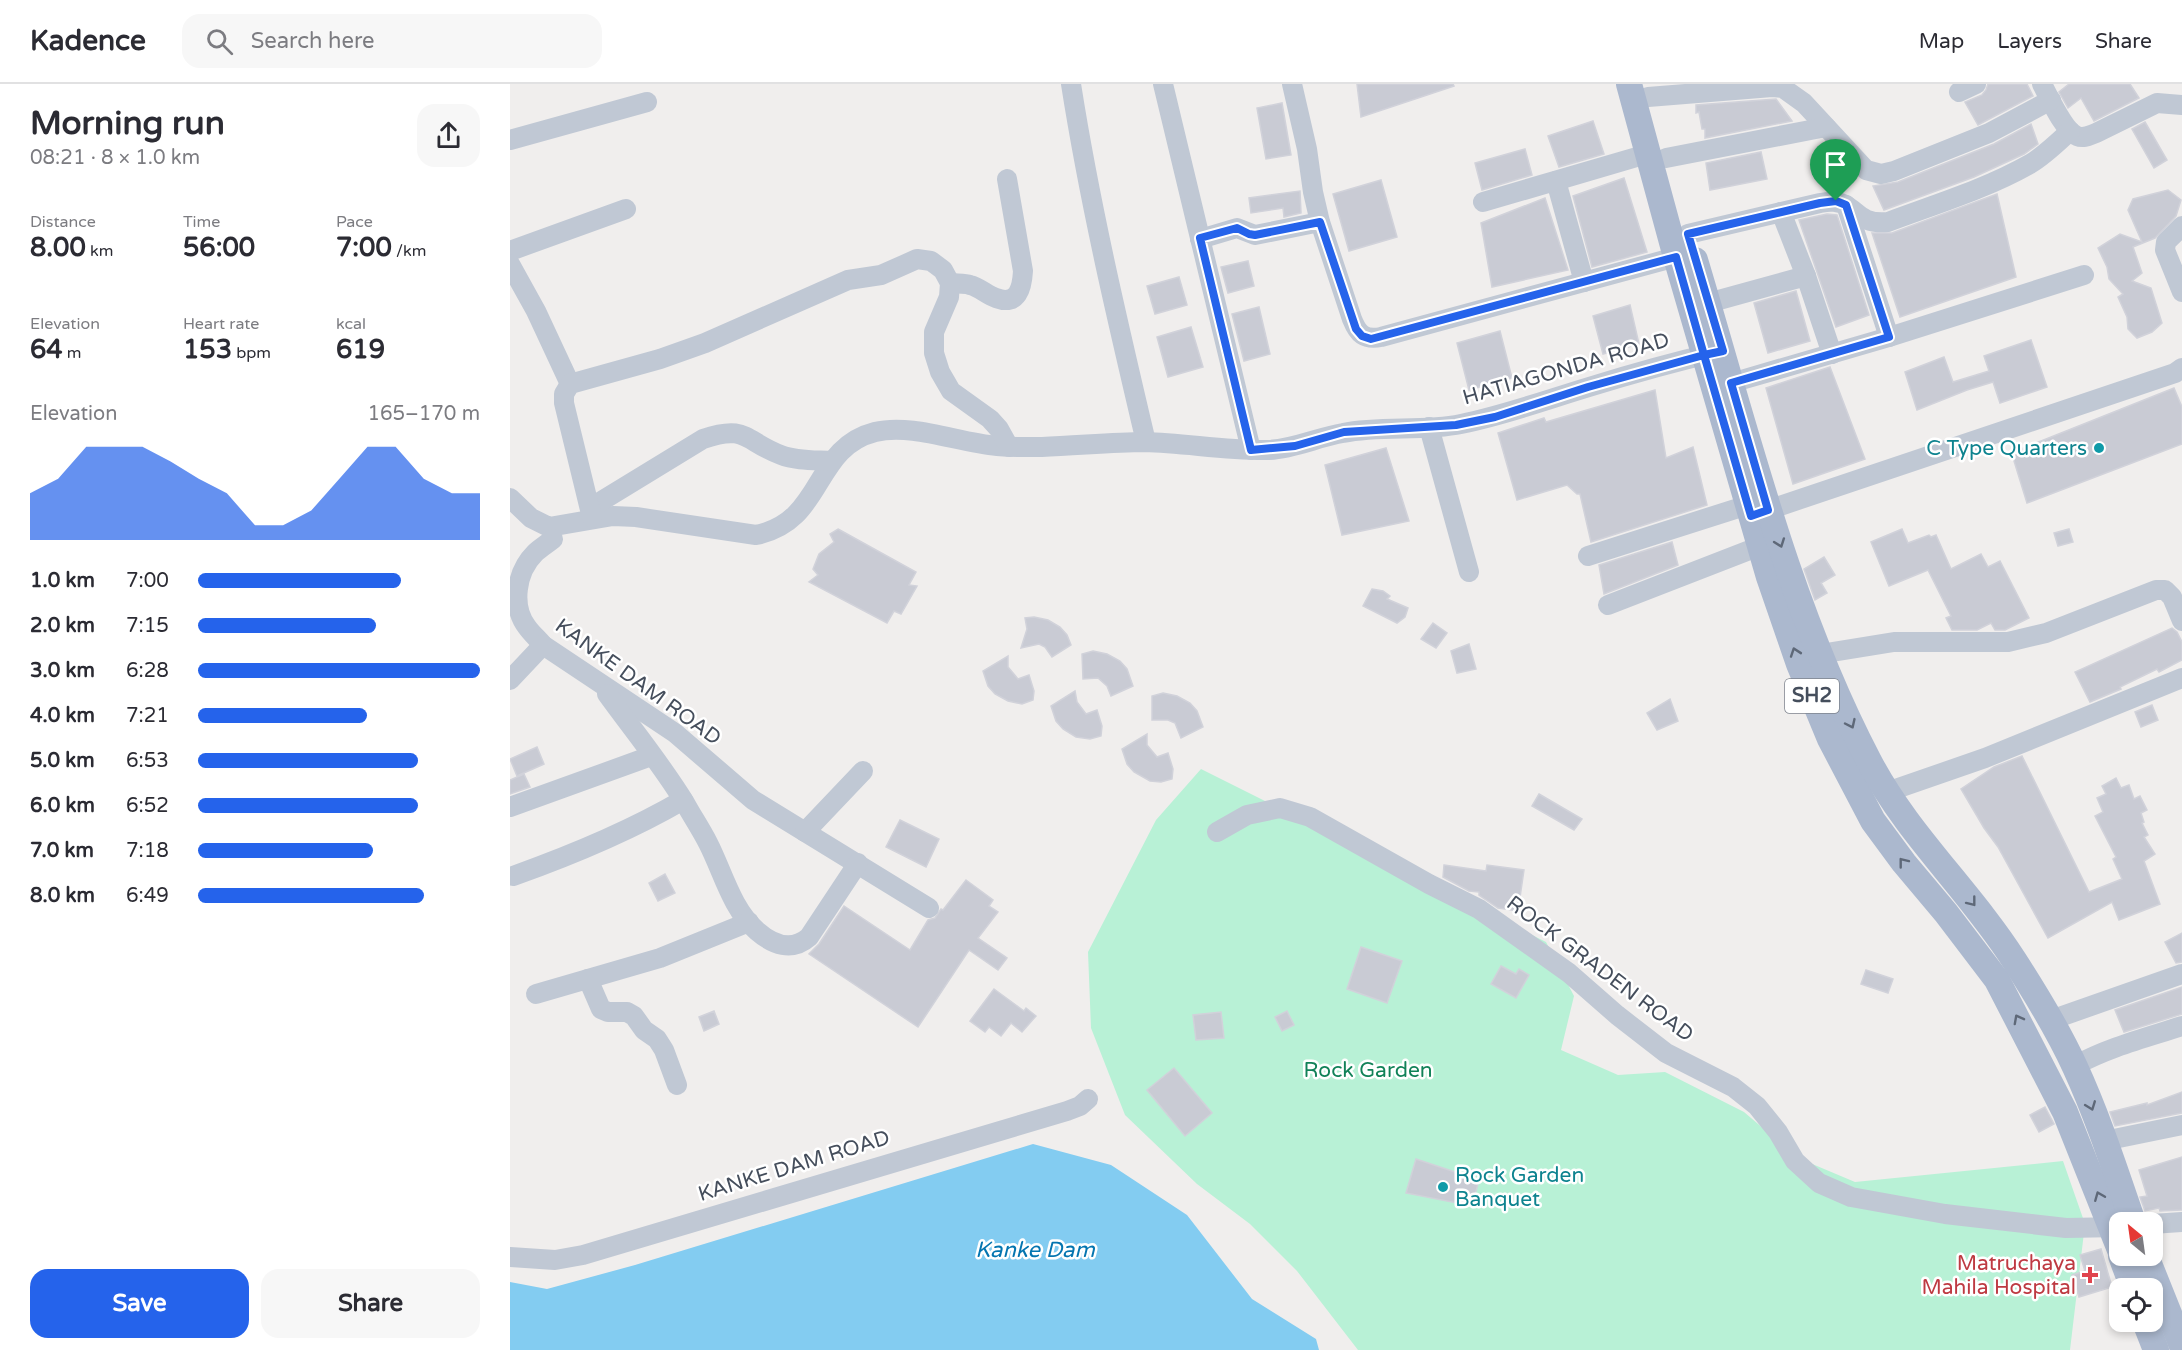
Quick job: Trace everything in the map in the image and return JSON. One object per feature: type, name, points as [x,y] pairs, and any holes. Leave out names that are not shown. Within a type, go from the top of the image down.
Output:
[{"type":"main road","name":"SH2","points":[[1641,88],[1657,156],[1676,257],[1714,353],[1756,510],[1861,745],[1887,792],[1917,835],[1993,928],[2051,1020],[2074,1066],[2104,1141],[2117,1212]]},
{"type":"main road","name":"SH2","points":[[1657,156],[1688,234],[1708,303],[1714,353],[1731,383],[1756,510],[1760,546],[1799,664],[1830,739],[1873,821],[1997,980],[2065,1112],[2112,1212]]},
{"type":"main road","points":[[2150,1266],[2182,1346]]},
{"type":"main road","points":[[2149,1332],[2156,1350]]},
{"type":"street","points":[[1071,84],[1082,155],[1099,238],[1146,442]]},
{"type":"street","points":[[1163,84],[1251,450]]},
{"type":"street","points":[[1292,84],[1307,149],[1312,192],[1320,222],[1356,329],[1362,336],[1371,339],[1676,257]]},
{"type":"street","points":[[1641,88],[1783,88],[1804,104],[1866,170],[1881,174],[1894,171],[1989,133],[2047,92],[2070,131],[2078,137],[2086,137],[2157,103],[2182,105]]},
{"type":"street","points":[[510,140],[647,102]]},
{"type":"street","points":[[1483,202],[1657,156],[1826,126]]},
{"type":"street","points":[[1688,234],[1836,201],[1846,205],[1865,220],[1876,223],[1888,222],[2000,179],[2032,163],[2070,131]]},
{"type":"street","points":[[950,284],[970,285],[996,298],[1009,299],[1018,294],[1022,286],[1023,271],[1007,180]]},
{"type":"street","points":[[1556,181],[1584,282]]},
{"type":"street","points":[[1846,205],[1889,337]]},
{"type":"street","points":[[510,251],[626,209]]},
{"type":"street","points":[[1781,212],[1806,276],[1832,354]]},
{"type":"street","points":[[1200,238],[1237,228],[1255,235],[1320,222]]},
{"type":"street","points":[[2182,226],[2166,242],[2164,250],[2182,292]]},
{"type":"street","points":[[832,461],[783,456],[742,434],[722,433],[703,440],[591,513],[564,394],[570,384],[660,359],[762,319],[848,280],[881,275],[917,259],[931,261],[943,270],[950,284],[948,297],[934,332],[934,353],[940,372],[951,391],[990,419],[999,429],[1009,447]]},
{"type":"street","points":[[510,264],[536,311],[570,384]]},
{"type":"street","points":[[1731,383],[1889,337],[2084,275]]},
{"type":"street","points":[[1708,303],[1806,276]]},
{"type":"street","name":"HATIAGONDA ROAD","points":[[510,498],[531,518],[549,527],[591,513],[636,517],[737,534],[756,535],[770,532],[796,516],[807,503],[832,461],[844,448],[874,432],[892,430],[1030,448],[1146,442],[1251,450],[1295,446],[1344,432],[1456,425],[1495,417],[1588,387],[1714,353]]},
{"type":"street","points":[[1588,556],[1756,510],[2175,373],[2182,368]]},
{"type":"street","points":[[1429,427],[1469,572]]},
{"type":"street","name":"KANKE DAM ROAD","points":[[553,539],[534,554],[522,571],[518,588],[518,606],[526,626],[543,645],[675,734],[753,800],[929,908]]},
{"type":"street","points":[[1608,605],[1760,546]]},
{"type":"street","points":[[1821,654],[1894,642],[2008,642],[2046,633],[2156,590],[2165,590],[2172,597],[2182,621]]},
{"type":"street","points":[[510,680],[543,645]]},
{"type":"street","points":[[1887,792],[1985,758],[2182,678]]},
{"type":"street","points":[[600,685],[683,800],[708,843],[731,894],[743,915],[757,932],[777,943],[791,947],[801,944],[809,937],[858,863]]},
{"type":"street","points":[[510,807],[651,756]]},
{"type":"street","points":[[805,832],[863,771]]},
{"type":"street","points":[[513,876],[607,841],[683,800]]},
{"type":"street","name":"ROCK GRADEN ROAD","points":[[1217,832],[1247,815],[1280,808],[1310,817],[1429,884],[1479,909],[1569,973],[1617,1015],[1666,1053],[1733,1087],[1757,1106],[1778,1132],[1795,1161],[1819,1183],[1851,1197],[1945,1214],[2109,1231]]},
{"type":"street","points":[[536,994],[660,958],[749,922]]},
{"type":"street","points":[[2051,1020],[2182,974]]},
{"type":"street","points":[[588,979],[601,1009],[608,1012],[627,1012],[634,1016],[644,1030],[657,1039],[664,1050],[677,1085]]},
{"type":"street","points":[[2074,1066],[2111,1048],[2182,1026]]},
{"type":"street","name":"KANKE DAM ROAD","points":[[510,1257],[555,1260],[583,1255],[1067,1111],[1080,1106],[1088,1099]]},
{"type":"street","points":[[2104,1141],[2182,1125]]},
{"type":"street","points":[[2163,1223],[2182,1222]]},
{"type":"green space","name":"Rock Garden","points":[[1201,769],[1546,942],[1574,996],[1561,1050],[1618,1075],[1665,1072],[1744,1112],[1798,1158],[1855,1182],[2063,1161],[2085,1224],[2070,1350],[1358,1350],[1297,1271],[1250,1224],[1197,1184],[1125,1115],[1091,1028],[1088,952],[1156,820]]},
{"type":"water","name":"Kanke Dam","points":[[1033,1144],[1111,1165],[1187,1215],[1252,1299],[1316,1339],[1319,1350],[510,1350],[510,1282],[547,1289],[635,1265]]},
{"type":"building","points":[[1357,84],[1453,84],[1454,86],[1361,117]]},
{"type":"building","points":[[1988,84],[2027,84],[2033,96],[1978,125],[1965,102],[1982,95]]},
{"type":"building","points":[[2069,84],[2130,84],[2139,98],[2094,121],[2081,98],[2068,108],[2059,92]]},
{"type":"building","points":[[1776,99],[1792,121],[1705,138],[1705,129],[1702,129],[1699,112],[1696,113],[1696,105]]},
{"type":"building","points":[[1282,103],[1291,155],[1266,159],[1257,108]]},
{"type":"building","points":[[1593,121],[1604,154],[1559,167],[1548,136]]},
{"type":"building","points":[[2145,122],[2167,160],[2154,168],[2132,129]]},
{"type":"building","points":[[2031,124],[2038,144],[2024,154],[1974,177],[1884,210],[1873,186],[1898,182],[1994,144]]},
{"type":"building","points":[[1525,149],[1532,175],[1482,190],[1475,163]]},
{"type":"building","points":[[1761,152],[1767,179],[1710,190],[1706,163]]},
{"type":"building","points":[[1624,178],[1647,252],[1592,267],[1573,196]]},
{"type":"building","points":[[1381,180],[1397,237],[1349,251],[1333,194]]},
{"type":"building","points":[[2168,190],[2181,200],[2176,216],[2155,238],[2133,247],[2142,273],[2132,281],[2151,288],[2162,323],[2152,332],[2137,338],[2128,329],[2127,317],[2118,297],[2123,294],[2109,279],[2107,267],[2098,248],[2120,234],[2142,242],[2128,210],[2133,199]]},
{"type":"building","points":[[1300,191],[1301,213],[1284,217],[1283,208],[1251,213],[1249,198]]},
{"type":"building","points":[[1997,194],[2016,277],[1900,317],[1872,233],[1892,233]]},
{"type":"building","points":[[1545,198],[1568,270],[1492,287],[1481,223]]},
{"type":"building","points":[[1827,214],[1837,215],[1869,315],[1836,327],[1799,220]]},
{"type":"building","points":[[1248,261],[1254,286],[1228,293],[1221,267]]},
{"type":"building","points":[[1179,277],[1187,305],[1155,314],[1147,286]]},
{"type":"building","points":[[1796,291],[1810,341],[1768,353],[1754,303]]},
{"type":"building","points":[[1630,305],[1639,344],[1603,354],[1593,316]]},
{"type":"building","points":[[1259,307],[1270,354],[1244,361],[1232,314]]},
{"type":"building","points":[[1191,327],[1203,367],[1168,377],[1157,337]]},
{"type":"building","points":[[1500,331],[1512,378],[1469,390],[1457,343]]},
{"type":"building","points":[[2031,340],[2047,387],[2000,403],[1993,382],[1917,410],[1905,372],[1944,357],[1953,382],[1989,371],[1984,356]]},
{"type":"building","points":[[1830,367],[1865,459],[1793,484],[1766,388]]},
{"type":"building","name":"C Type Quarters","points":[[2174,388],[2182,407],[2182,444],[2027,503],[2014,461],[2016,451]]},
{"type":"building","points":[[1655,390],[1666,458],[1693,447],[1707,505],[1591,542],[1580,494],[1567,485],[1517,500],[1498,433],[1544,418],[1546,422]]},
{"type":"building","points":[[1386,448],[1409,521],[1342,535],[1325,465]]},
{"type":"building","points":[[838,529],[916,572],[909,585],[917,586],[901,614],[894,611],[887,623],[809,582],[818,575],[813,569],[819,554],[834,542],[830,534]]},
{"type":"building","points":[[1902,529],[1908,543],[1929,535],[1931,537],[1936,535],[1951,569],[1981,554],[1988,567],[2000,561],[2029,618],[2005,630],[1995,630],[1991,623],[1977,630],[1952,630],[1946,618],[1951,616],[1928,570],[1889,586],[1871,542]]},
{"type":"building","points":[[2069,529],[2073,542],[2058,546],[2054,533]]},
{"type":"building","points":[[1672,542],[1678,565],[1604,594],[1599,565]]},
{"type":"building","points":[[1824,557],[1835,575],[1821,583],[1827,593],[1815,600],[1804,569]]},
{"type":"building","points":[[1372,589],[1383,591],[1390,596],[1387,599],[1408,608],[1405,617],[1397,623],[1363,606]]},
{"type":"building","points":[[1025,618],[1048,620],[1060,627],[1067,635],[1071,645],[1052,657],[1045,647],[1039,644],[1021,648],[1027,629]]},
{"type":"building","points":[[1433,623],[1447,633],[1436,648],[1421,639]]},
{"type":"building","points":[[2172,628],[2182,642],[2182,660],[2159,672],[2157,669],[2120,687],[2121,689],[2090,702],[2075,672]]},
{"type":"building","points":[[1469,644],[1476,669],[1457,673],[1451,651]]},
{"type":"building","points":[[1093,651],[1107,654],[1120,661],[1127,669],[1133,686],[1111,696],[1107,686],[1098,678],[1083,679],[1082,654]]},
{"type":"building","points":[[1008,656],[1008,667],[1018,679],[1029,675],[1034,691],[1033,700],[1022,704],[1008,701],[995,694],[988,686],[983,671]]},
{"type":"building","points":[[1075,691],[1077,702],[1086,714],[1097,710],[1102,726],[1101,736],[1090,739],[1076,737],[1063,729],[1056,721],[1051,706]]},
{"type":"building","points":[[1163,693],[1177,696],[1190,703],[1197,711],[1203,727],[1181,738],[1175,723],[1168,720],[1152,720],[1152,696]]},
{"type":"building","points":[[1670,699],[1678,721],[1657,730],[1647,713]]},
{"type":"building","points":[[2152,705],[2158,720],[2141,727],[2135,712]]},
{"type":"building","points":[[1147,734],[1147,745],[1157,757],[1168,753],[1173,769],[1172,779],[1161,782],[1150,781],[1134,772],[1127,764],[1122,749]]},
{"type":"building","points":[[537,747],[544,764],[517,776],[510,759]]},
{"type":"building","points":[[2022,756],[2089,892],[2122,879],[2113,859],[2116,857],[2095,816],[2103,812],[2097,798],[2106,794],[2102,786],[2116,778],[2121,788],[2129,785],[2134,799],[2140,796],[2147,810],[2141,813],[2144,822],[2142,823],[2148,835],[2144,837],[2155,854],[2144,861],[2160,904],[2119,920],[2112,902],[2048,938],[1998,847],[1961,789],[1994,767]]},
{"type":"building","points":[[524,774],[530,787],[510,794],[510,780]]},
{"type":"building","points":[[1539,794],[1582,819],[1574,830],[1532,806]]},
{"type":"building","points":[[900,820],[939,839],[926,867],[886,847]]},
{"type":"building","points":[[1444,865],[1486,871],[1487,865],[1524,870],[1518,911],[1498,908],[1479,895],[1479,892],[1469,891],[1443,877]]},
{"type":"building","points":[[665,874],[675,893],[658,901],[649,883]]},
{"type":"building","points":[[966,880],[993,900],[989,906],[998,912],[978,938],[1007,958],[998,970],[969,950],[918,1027],[809,954],[819,944],[844,906],[910,950],[928,920],[935,918],[941,909],[943,910]]},
{"type":"building","points":[[2182,933],[2182,962],[2176,963],[2165,942]]},
{"type":"building","points":[[1361,947],[1402,961],[1387,1003],[1347,989]]},
{"type":"building","points":[[1501,966],[1516,974],[1519,969],[1529,975],[1516,998],[1491,984]]},
{"type":"building","points":[[1866,970],[1893,979],[1888,993],[1861,984]]},
{"type":"building","points":[[2182,987],[2182,1014],[2124,1032],[2115,1010]]},
{"type":"building","points":[[994,989],[1024,1011],[1026,1008],[1036,1016],[1022,1032],[1011,1023],[1001,1036],[989,1027],[985,1032],[970,1021]]},
{"type":"building","points":[[714,1011],[719,1024],[704,1031],[699,1017]]},
{"type":"building","points":[[1287,1011],[1294,1025],[1282,1031],[1275,1017]]},
{"type":"building","points":[[1221,1012],[1224,1038],[1196,1040],[1193,1015]]},
{"type":"building","points":[[1174,1068],[1212,1113],[1185,1136],[1147,1090]]},
{"type":"building","points":[[2182,1092],[2182,1113],[2115,1126],[2110,1112],[2147,1103],[2147,1105]]},
{"type":"building","points":[[2045,1107],[2054,1124],[2039,1132],[2030,1115]]},
{"type":"building","points":[[2182,1157],[2182,1210],[2160,1211],[2159,1208],[2145,1211],[2140,1197],[2147,1196],[2139,1170]]},
{"type":"building","name":"Rock Garden Banquet","points":[[1416,1159],[1479,1180],[1472,1206],[1406,1193]]},
{"type":"building","points":[[2101,1249],[2109,1278],[2109,1288],[2079,1297],[2072,1275],[2085,1271],[2080,1255]]},
{"type":"place","name":"C Type Quarters","points":[[2099,448]]},
{"type":"place","name":"Rock Garden Banquet","points":[[1443,1187]]},
{"type":"place","name":"Matruchaya Mahila Hospital","points":[[2090,1275]]},
{"type":"route","points":[[1836,201],[1688,234],[1723,351],[1704,355],[1676,257],[1371,339],[1362,336],[1356,329],[1320,222],[1255,235],[1237,228],[1200,238],[1251,450],[1272,450],[1295,446],[1344,432],[1456,425],[1495,417],[1588,387],[1704,355],[1751,516],[1768,510],[1731,383],[1889,337],[1846,205],[1836,201]]}]
